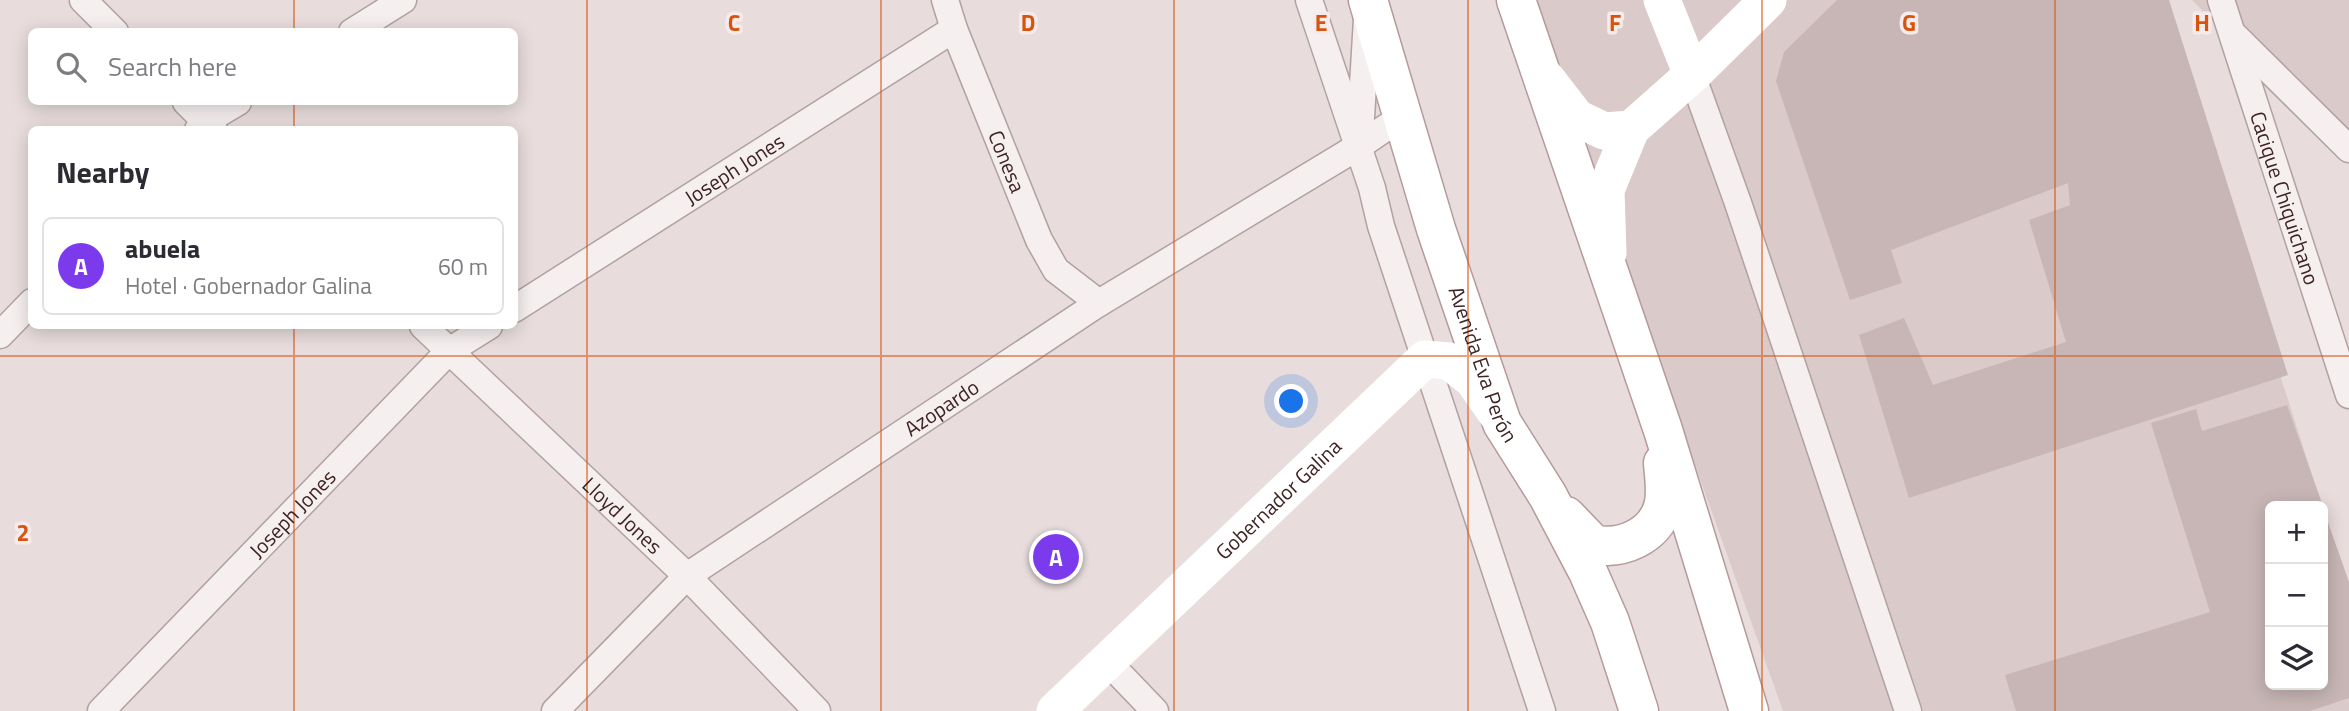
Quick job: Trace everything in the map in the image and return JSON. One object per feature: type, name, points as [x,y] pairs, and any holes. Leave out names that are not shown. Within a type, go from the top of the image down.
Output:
[{"type":"main road","name":"Avenida Eva Perón","points":[[1368,0],[1436,229],[1502,423],[1548,496],[1588,572],[1610,622],[1639,711]]},
{"type":"main road","points":[[1516,0],[1663,430],[1749,711]]},
{"type":"main road","points":[[1548,496],[1593,544],[1615,547],[1641,536],[1651,528],[1663,508],[1663,430]]},
{"type":"street","points":[[83,0],[111,28]]},
{"type":"street","points":[[358,28],[403,0]]},
{"type":"street","name":"Conesa","points":[[945,0],[954,29],[1039,240],[1056,270],[1099,303]]},
{"type":"street","points":[[1309,0],[1373,188],[1381,226],[1542,711]]},
{"type":"street","points":[[1359,146],[1368,0]]},
{"type":"street","points":[[1662,0],[1738,203],[1908,711]]},
{"type":"street","points":[[1609,277],[1606,190],[1631,129],[1692,75],[1768,0]]},
{"type":"street","name":"Cacique Chiquichano","points":[[2221,0],[2349,395]]},
{"type":"street","name":"Joseph Jones","points":[[518,306],[954,29]]},
{"type":"street","points":[[2233,33],[2349,149]]},
{"type":"street","points":[[1542,72],[1577,118],[1604,131],[1631,129]]},
{"type":"street","points":[[188,105],[205,126]]},
{"type":"street","points":[[207,126],[234,105]]},
{"type":"street","name":"Azopardo","points":[[555,711],[687,576],[1099,303],[1359,146],[1403,116]]},
{"type":"street","points":[[0,335],[28,306]]},
{"type":"street","name":"Lloyd Jones","points":[[426,329],[687,576],[817,711]]},
{"type":"street","name":"Joseph Jones","points":[[101,711],[449,351],[484,329]]},
{"type":"street","points":[[1425,359],[1449,361],[1473,380],[1502,423]]},
{"type":"street","name":"Gobernador Galina","points":[[1055,711],[1425,359]]},
{"type":"street","points":[[1107,660],[1155,711]]},
{"type":"shaded area","points":[[1529,0],[2160,0],[2320,501],[2265,501],[2265,690],[2328,690],[2328,524],[2349,590],[2349,711],[1783,711]]},
{"type":"shaded area","points":[[2192,0],[2349,0],[2349,158]]},
{"type":"building","points":[[1837,0],[2169,0],[2288,375],[1909,498],[1859,335],[1904,318],[1933,385],[2066,342],[2029,220],[2070,205],[2068,183],[1891,250],[1902,283],[1850,300],[1776,81],[1784,52]]},
{"type":"building","points":[[2287,405],[2321,501],[2265,501],[2265,690],[2328,690],[2328,522],[2349,582],[2349,698],[2310,711],[2016,711],[2005,675],[2210,612],[2151,423],[2196,409],[2202,431]]},
{"type":"place","name":"abuela","points":[[1056,557]]}]
